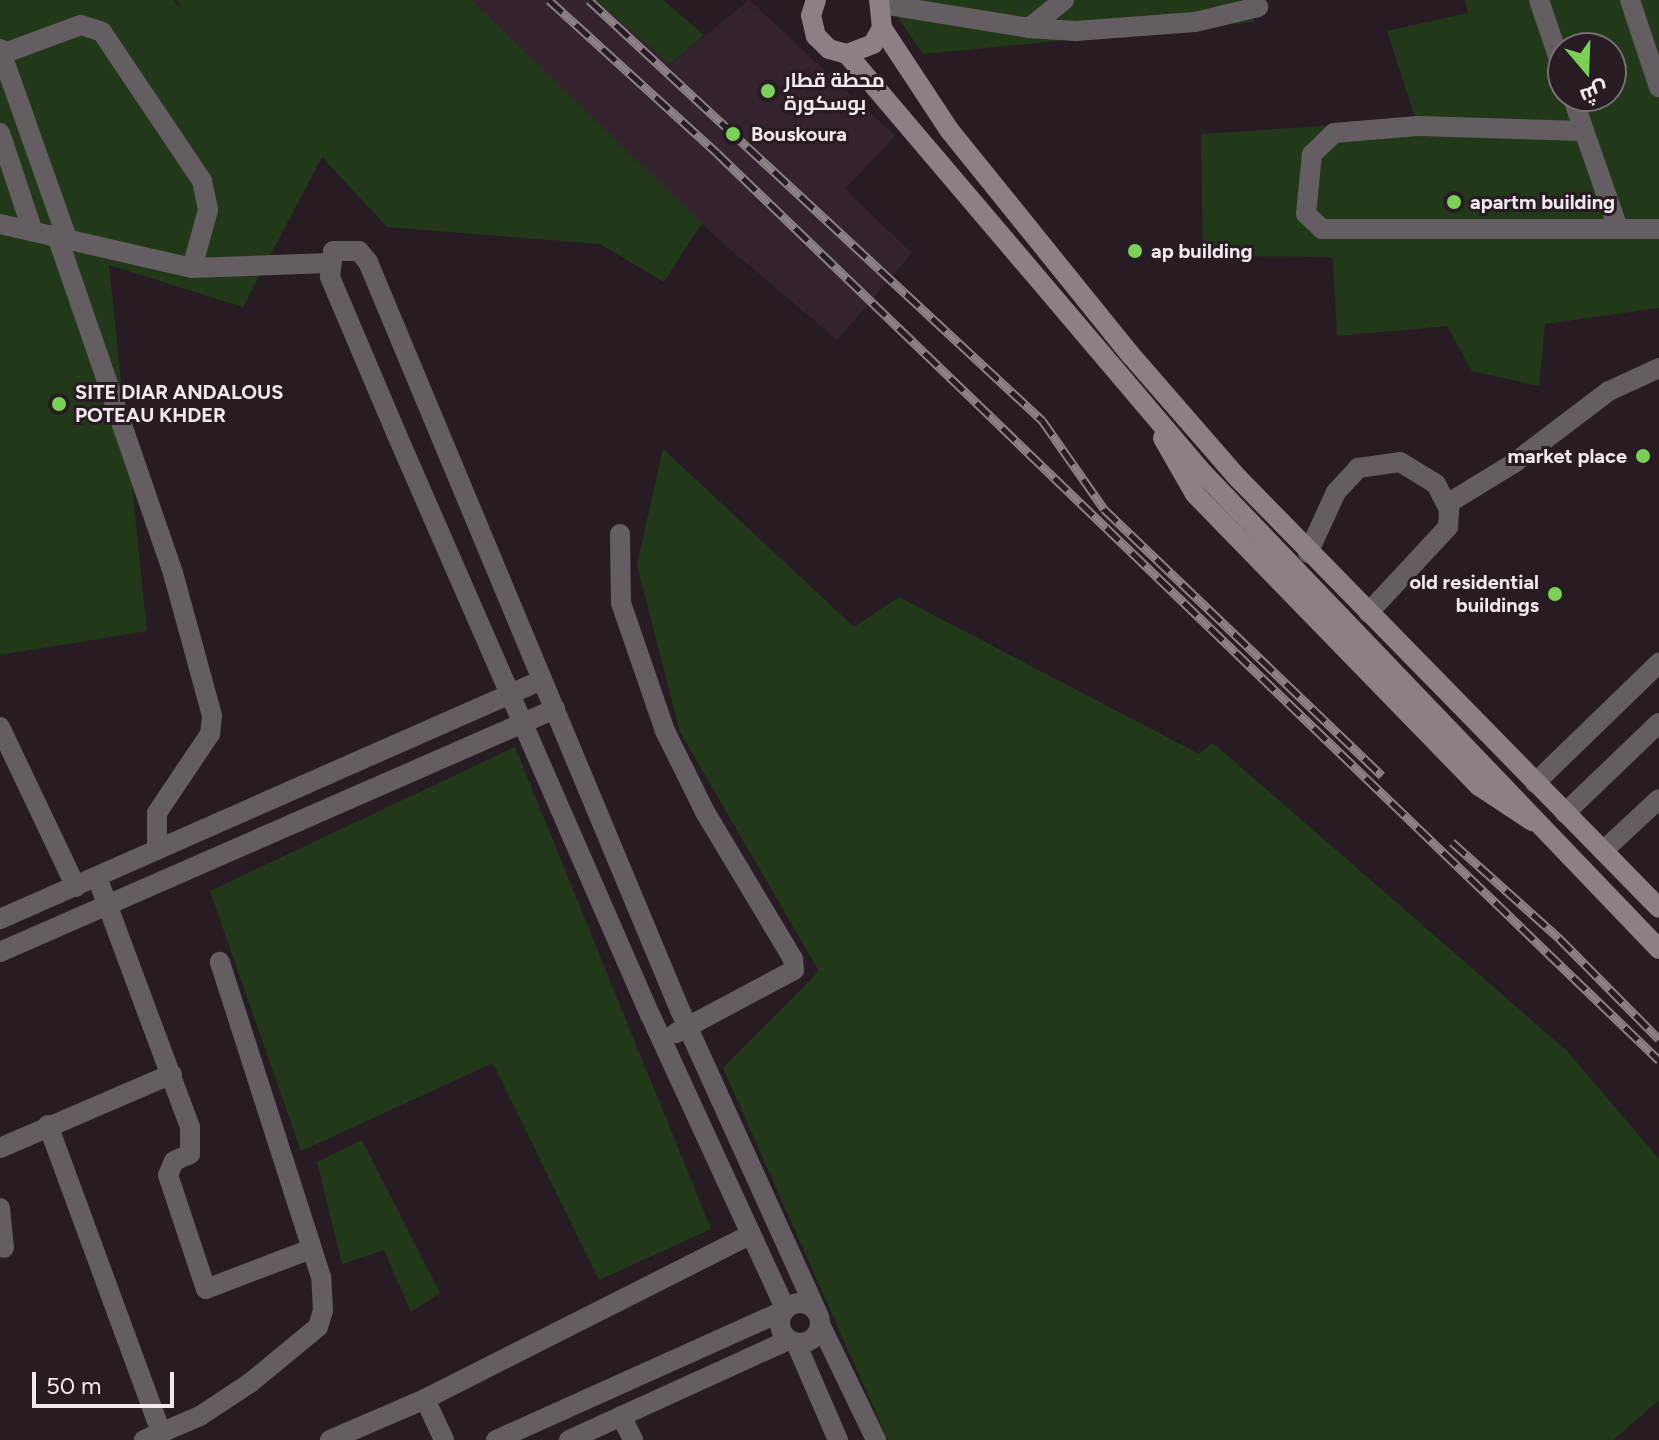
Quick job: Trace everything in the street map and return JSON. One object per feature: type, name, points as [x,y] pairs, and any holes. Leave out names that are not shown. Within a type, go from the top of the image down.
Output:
[{"type":"street","points":[[1029,28],[1064,0]]},
{"type":"street","points":[[1539,0],[1550,32]]},
{"type":"street","points":[[1630,0],[1659,87]]},
{"type":"street","points":[[815,1],[816,36],[829,49],[847,54],[938,155],[1151,414],[1195,494],[1479,786],[1508,809],[1543,825],[1656,940]]},
{"type":"street","points":[[1258,7],[1170,25],[1029,28],[880,2],[882,28],[950,131],[1110,330],[1308,553],[1659,908]]},
{"type":"street","points":[[157,850],[157,813],[210,734],[212,716],[173,573],[1,51],[81,25],[102,32],[202,181],[208,210],[192,268]]},
{"type":"street","points":[[847,54],[873,44],[882,28]]},
{"type":"street","points":[[1577,112],[1618,228]]},
{"type":"street","points":[[1584,131],[1417,126],[1334,133],[1312,154],[1306,214],[1322,229],[1659,229]]},
{"type":"street","points":[[0,133],[33,232]]},
{"type":"street","points":[[0,224],[192,268],[329,263]]},
{"type":"street","points":[[838,1440],[792,1342],[779,1323],[784,1309],[661,1039],[434,516],[329,263],[333,251],[345,247],[359,251],[368,262],[465,502],[688,1027],[876,1440]]},
{"type":"street","points":[[1447,504],[1514,463],[1609,391],[1659,368]]},
{"type":"street","points":[[1308,553],[1344,479],[1372,463],[1388,460],[1413,467],[1436,484],[1447,504],[1450,519],[1440,538],[1368,613]]},
{"type":"street","points":[[434,516],[465,502]]},
{"type":"street","points":[[620,534],[621,603],[665,731],[705,812],[793,959],[794,970],[661,1039]]},
{"type":"street","points":[[1535,783],[1659,663]]},
{"type":"street","points":[[0,919],[542,680]]},
{"type":"street","points":[[0,952],[555,709]]},
{"type":"street","points":[[1565,813],[1659,723]]},
{"type":"street","points":[[0,727],[76,887]]},
{"type":"street","points":[[1603,851],[1659,799]]},
{"type":"street","points":[[182,839],[194,867]]},
{"type":"street","points":[[97,877],[192,1133],[190,1154],[174,1161],[168,1175],[206,1289],[311,1249]]},
{"type":"street","points":[[48,1125],[152,1436],[200,1416],[318,1327],[324,1289],[220,962]]},
{"type":"street","points":[[0,1148],[172,1074]]},
{"type":"street","points":[[0,1208],[4,1248]]},
{"type":"street","points":[[330,1440],[425,1399],[751,1234]]},
{"type":"street","points":[[496,1440],[798,1303],[818,1317]]},
{"type":"street","points":[[569,1440],[792,1342],[815,1337],[818,1317]]},
{"type":"street","points":[[425,1399],[444,1440]]},
{"type":"street","points":[[621,1416],[633,1440]]},
{"type":"shaded area","points":[[467,0],[601,0],[670,64],[749,0],[895,136],[845,189],[912,253],[837,340],[717,238]]},
{"type":"green space","points":[[0,0],[173,0],[182,9],[177,0],[471,0],[702,223],[664,282],[600,244],[387,227],[322,157],[243,307],[109,265],[147,631],[0,655]]},
{"type":"green space","points":[[596,0],[663,0],[704,35],[670,64]]},
{"type":"green space","points":[[886,0],[1253,0],[1254,22],[923,54]]},
{"type":"green space","points":[[1465,0],[1659,0],[1659,308],[1545,324],[1539,386],[1472,371],[1447,326],[1337,336],[1333,257],[1203,256],[1201,134],[1416,120],[1387,31],[1468,13]]},
{"type":"green space","points":[[663,449],[854,627],[899,597],[1199,754],[1213,743],[1567,1051],[1659,1159],[1659,1400],[1613,1440],[888,1440],[723,1068],[819,971],[680,732],[637,565]]},
{"type":"green space","points":[[515,747],[711,1229],[599,1280],[493,1063],[301,1151],[210,891]]},
{"type":"green space","points":[[362,1140],[440,1293],[411,1312],[384,1250],[342,1264],[317,1162]]},
{"type":"railway","points":[[549,0],[717,153],[1659,1060]]},
{"type":"railway","points":[[589,0],[1042,420],[1104,509],[1382,776]]},
{"type":"railway","points":[[1452,842],[1559,938],[1659,1039]]},
{"type":"place","name":"محطة قطار بوسكورة","points":[[768,91]]},
{"type":"place","name":"Bouskoura","points":[[733,134]]},
{"type":"place","name":"apartm building","points":[[1454,202]]},
{"type":"place","name":"ap building","points":[[1135,251]]},
{"type":"place","name":"SITE DIAR ANDALOUS POTEAU KHDER","points":[[59,404]]},
{"type":"place","name":"market place","points":[[1643,456]]},
{"type":"place","name":"old residential buildings","points":[[1555,594]]}]
